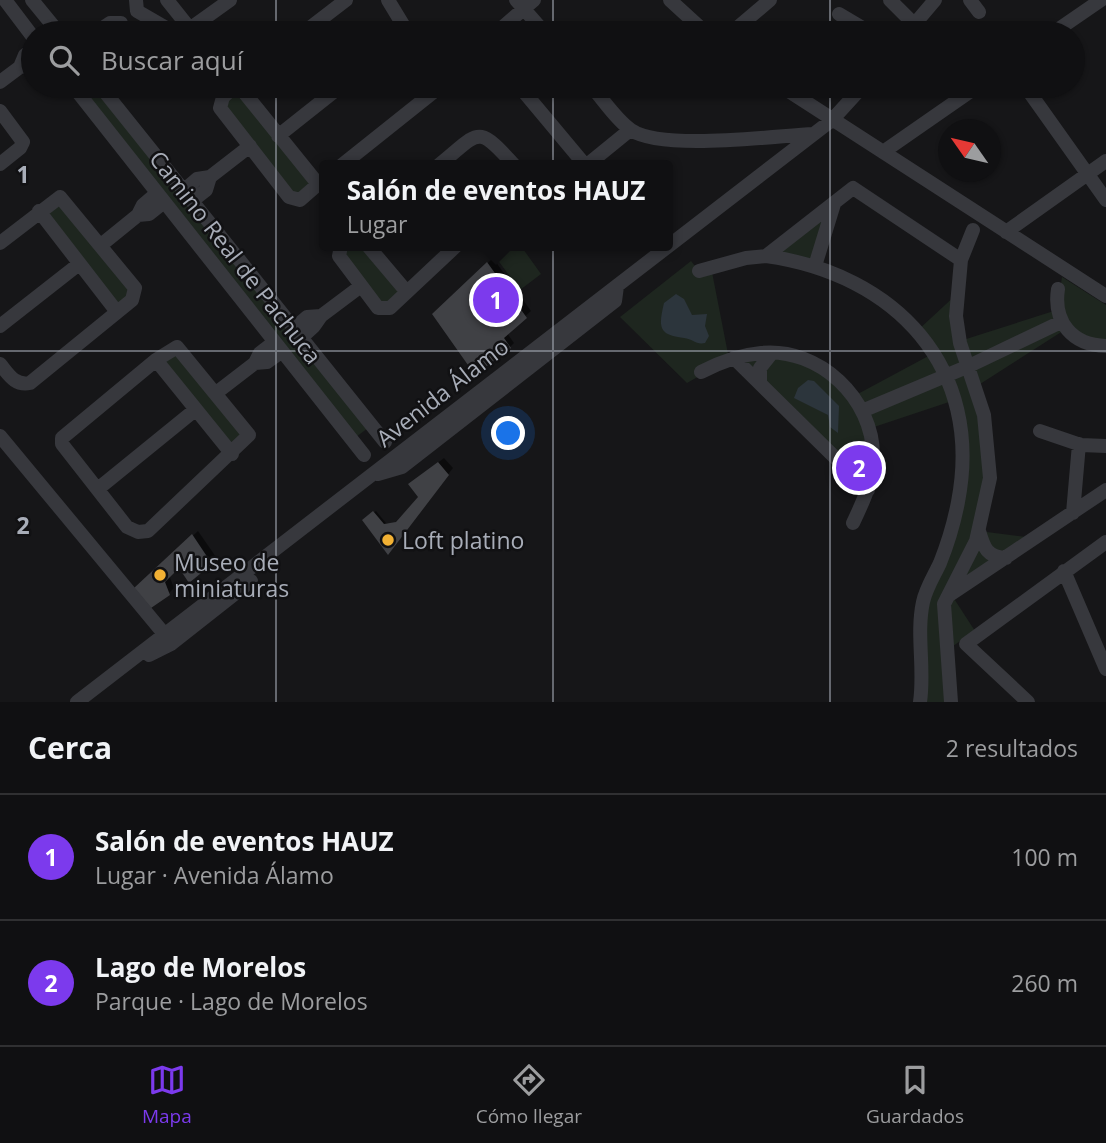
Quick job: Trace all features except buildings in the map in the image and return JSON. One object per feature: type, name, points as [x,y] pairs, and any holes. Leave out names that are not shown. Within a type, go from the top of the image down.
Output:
[{"type":"street","points":[[5,0],[21,21]]},
{"type":"street","points":[[32,0],[49,21]]},
{"type":"street","points":[[167,0],[180,21]]},
{"type":"street","points":[[202,21],[230,0]]},
{"type":"street","points":[[319,21],[346,0]]},
{"type":"street","points":[[388,0],[401,21]]},
{"type":"street","points":[[670,0],[693,21]]},
{"type":"street","points":[[745,21],[770,0]]},
{"type":"street","points":[[890,0],[905,21]]},
{"type":"street","points":[[1070,21],[1101,0]]},
{"type":"street","points":[[918,21],[935,2]]},
{"type":"street","points":[[507,21],[524,3],[537,21]]},
{"type":"street","points":[[124,21],[137,6],[158,21]]},
{"type":"street","points":[[839,15],[850,21]]},
{"type":"street","points":[[0,82],[21,70]]},
{"type":"street","name":"Camino Real de Pachuca","points":[[83,98],[277,347],[365,455]]},
{"type":"street","name":"Camino Real de Pachuca","points":[[110,98],[385,442]]},
{"type":"street","points":[[223,98],[220,108],[289,197],[300,200],[319,184]]},
{"type":"street","points":[[247,98],[319,180]]},
{"type":"street","points":[[278,136],[326,98]]},
{"type":"street","points":[[348,160],[425,98]]},
{"type":"street","points":[[529,98],[582,160]]},
{"type":"street","points":[[602,98],[630,130],[678,141],[813,134]]},
{"type":"street","points":[[799,98],[1106,296]]},
{"type":"street","name":"Avenida Álamo","points":[[673,243],[832,120],[852,98]]},
{"type":"street","points":[[883,152],[961,98]]},
{"type":"street","points":[[1033,98],[1106,201]]},
{"type":"street","points":[[103,122],[119,110]]},
{"type":"street","points":[[0,111],[23,142],[20,148],[1,162]]},
{"type":"street","points":[[592,160],[630,130]]},
{"type":"street","points":[[445,160],[474,136],[483,135],[490,138],[510,160]]},
{"type":"street","points":[[188,196],[206,190],[210,177],[250,146]]},
{"type":"street","points":[[1006,232],[1106,161]]},
{"type":"street","points":[[766,256],[853,188],[961,260]]},
{"type":"street","points":[[0,243],[56,198],[64,199],[135,288],[132,300],[30,383],[22,384],[13,380],[0,364]]},
{"type":"street","points":[[101,245],[138,215],[143,205],[160,198]]},
{"type":"street","points":[[815,266],[834,204]]},
{"type":"street","points":[[39,211],[117,312]]},
{"type":"street","points":[[951,702],[943,615],[947,597],[979,531],[987,498],[990,455],[982,405],[960,343],[956,316],[961,260],[972,230]]},
{"type":"street","points":[[340,251],[339,256],[361,286],[378,308],[383,309],[390,308],[451,251]]},
{"type":"street","points":[[372,251],[407,291]]},
{"type":"street","name":"Avenida Álamo","points":[[77,702],[662,251]]},
{"type":"street","points":[[699,271],[746,258],[766,256],[815,266],[848,279],[877,295],[927,342],[947,375],[958,408],[961,478],[953,526],[922,604],[920,702]]},
{"type":"street","points":[[220,272],[237,258]]},
{"type":"street","points":[[0,326],[79,264]]},
{"type":"street","points":[[297,333],[314,326],[321,316],[361,286]]},
{"type":"street","points":[[1058,289],[1056,302],[1061,321],[1069,333],[1081,341],[1106,346]]},
{"type":"street","points":[[862,411],[969,366],[1061,321]]},
{"type":"street","points":[[216,393],[255,363],[260,353],[277,347]]},
{"type":"street","points":[[174,348],[181,350],[216,393],[248,432],[248,438],[148,531],[138,532],[127,527],[62,444],[62,438],[174,348]]},
{"type":"street","points":[[760,383],[760,368],[772,353]]},
{"type":"street","points":[[701,372],[734,358],[772,353],[806,359],[843,383],[862,411],[872,447],[872,472],[853,523]]},
{"type":"street","points":[[734,358],[867,490]]},
{"type":"street","points":[[156,360],[232,454]]},
{"type":"street","points":[[315,394],[334,379]]},
{"type":"street","points":[[99,488],[195,410]]},
{"type":"street","points":[[343,428],[361,412]]},
{"type":"street","points":[[1040,431],[1079,444],[1106,446]]},
{"type":"street","points":[[0,436],[165,635]]},
{"type":"street","points":[[1073,513],[1079,444]]},
{"type":"street","points":[[841,463],[860,462],[872,447]]},
{"type":"street","points":[[114,674],[171,644],[353,500],[371,476]]},
{"type":"street","points":[[947,597],[1106,490]]},
{"type":"street","points":[[979,531],[987,552],[995,557],[1006,558]]},
{"type":"street","points":[[1028,702],[966,644],[1106,542]]},
{"type":"street","points":[[1064,571],[1106,669]]},
{"type":"shaded area","points":[[82,98],[110,98],[372,425],[352,440]]},
{"type":"shaded area","points":[[231,98],[241,98],[311,185],[295,198],[222,106]]},
{"type":"shaded area","points":[[60,201],[134,294],[117,307],[44,213]]},
{"type":"shaded area","points":[[834,204],[815,266],[766,256]]},
{"type":"shaded area","points":[[344,251],[364,251],[401,293],[383,307],[340,254]]},
{"type":"shaded area","points":[[498,251],[525,251],[541,274],[520,290],[494,255]]},
{"type":"shaded area","points":[[691,261],[699,271],[711,267],[729,359],[687,383],[620,317]]},
{"type":"shaded area","points":[[1062,277],[1106,305],[1106,346],[1066,329],[977,386],[987,432],[979,531],[1035,538],[951,594],[975,631],[953,646],[951,702],[920,702],[922,626],[958,501],[955,400],[868,429],[868,490],[740,356],[792,356],[854,396],[934,353],[917,331],[958,293],[960,341],[1057,310]]},
{"type":"shaded area","points":[[676,294],[684,299],[692,315],[707,314],[705,326],[709,336],[705,343],[669,335],[662,329],[664,303]]},
{"type":"shaded area","points":[[178,350],[246,435],[230,450],[160,361]]},
{"type":"shaded area","points":[[808,380],[814,381],[839,406],[838,433],[830,427],[828,415],[794,398],[798,388]]},
{"type":"place","name":"Salón de eventos HAUZ","points":[[496,300]]},
{"type":"place","name":"Lago de Morelos","points":[[859,468]]},
{"type":"place","name":"Loft platino","points":[[388,540]]},
{"type":"place","name":"Museo de miniaturas","points":[[160,575]]}]
